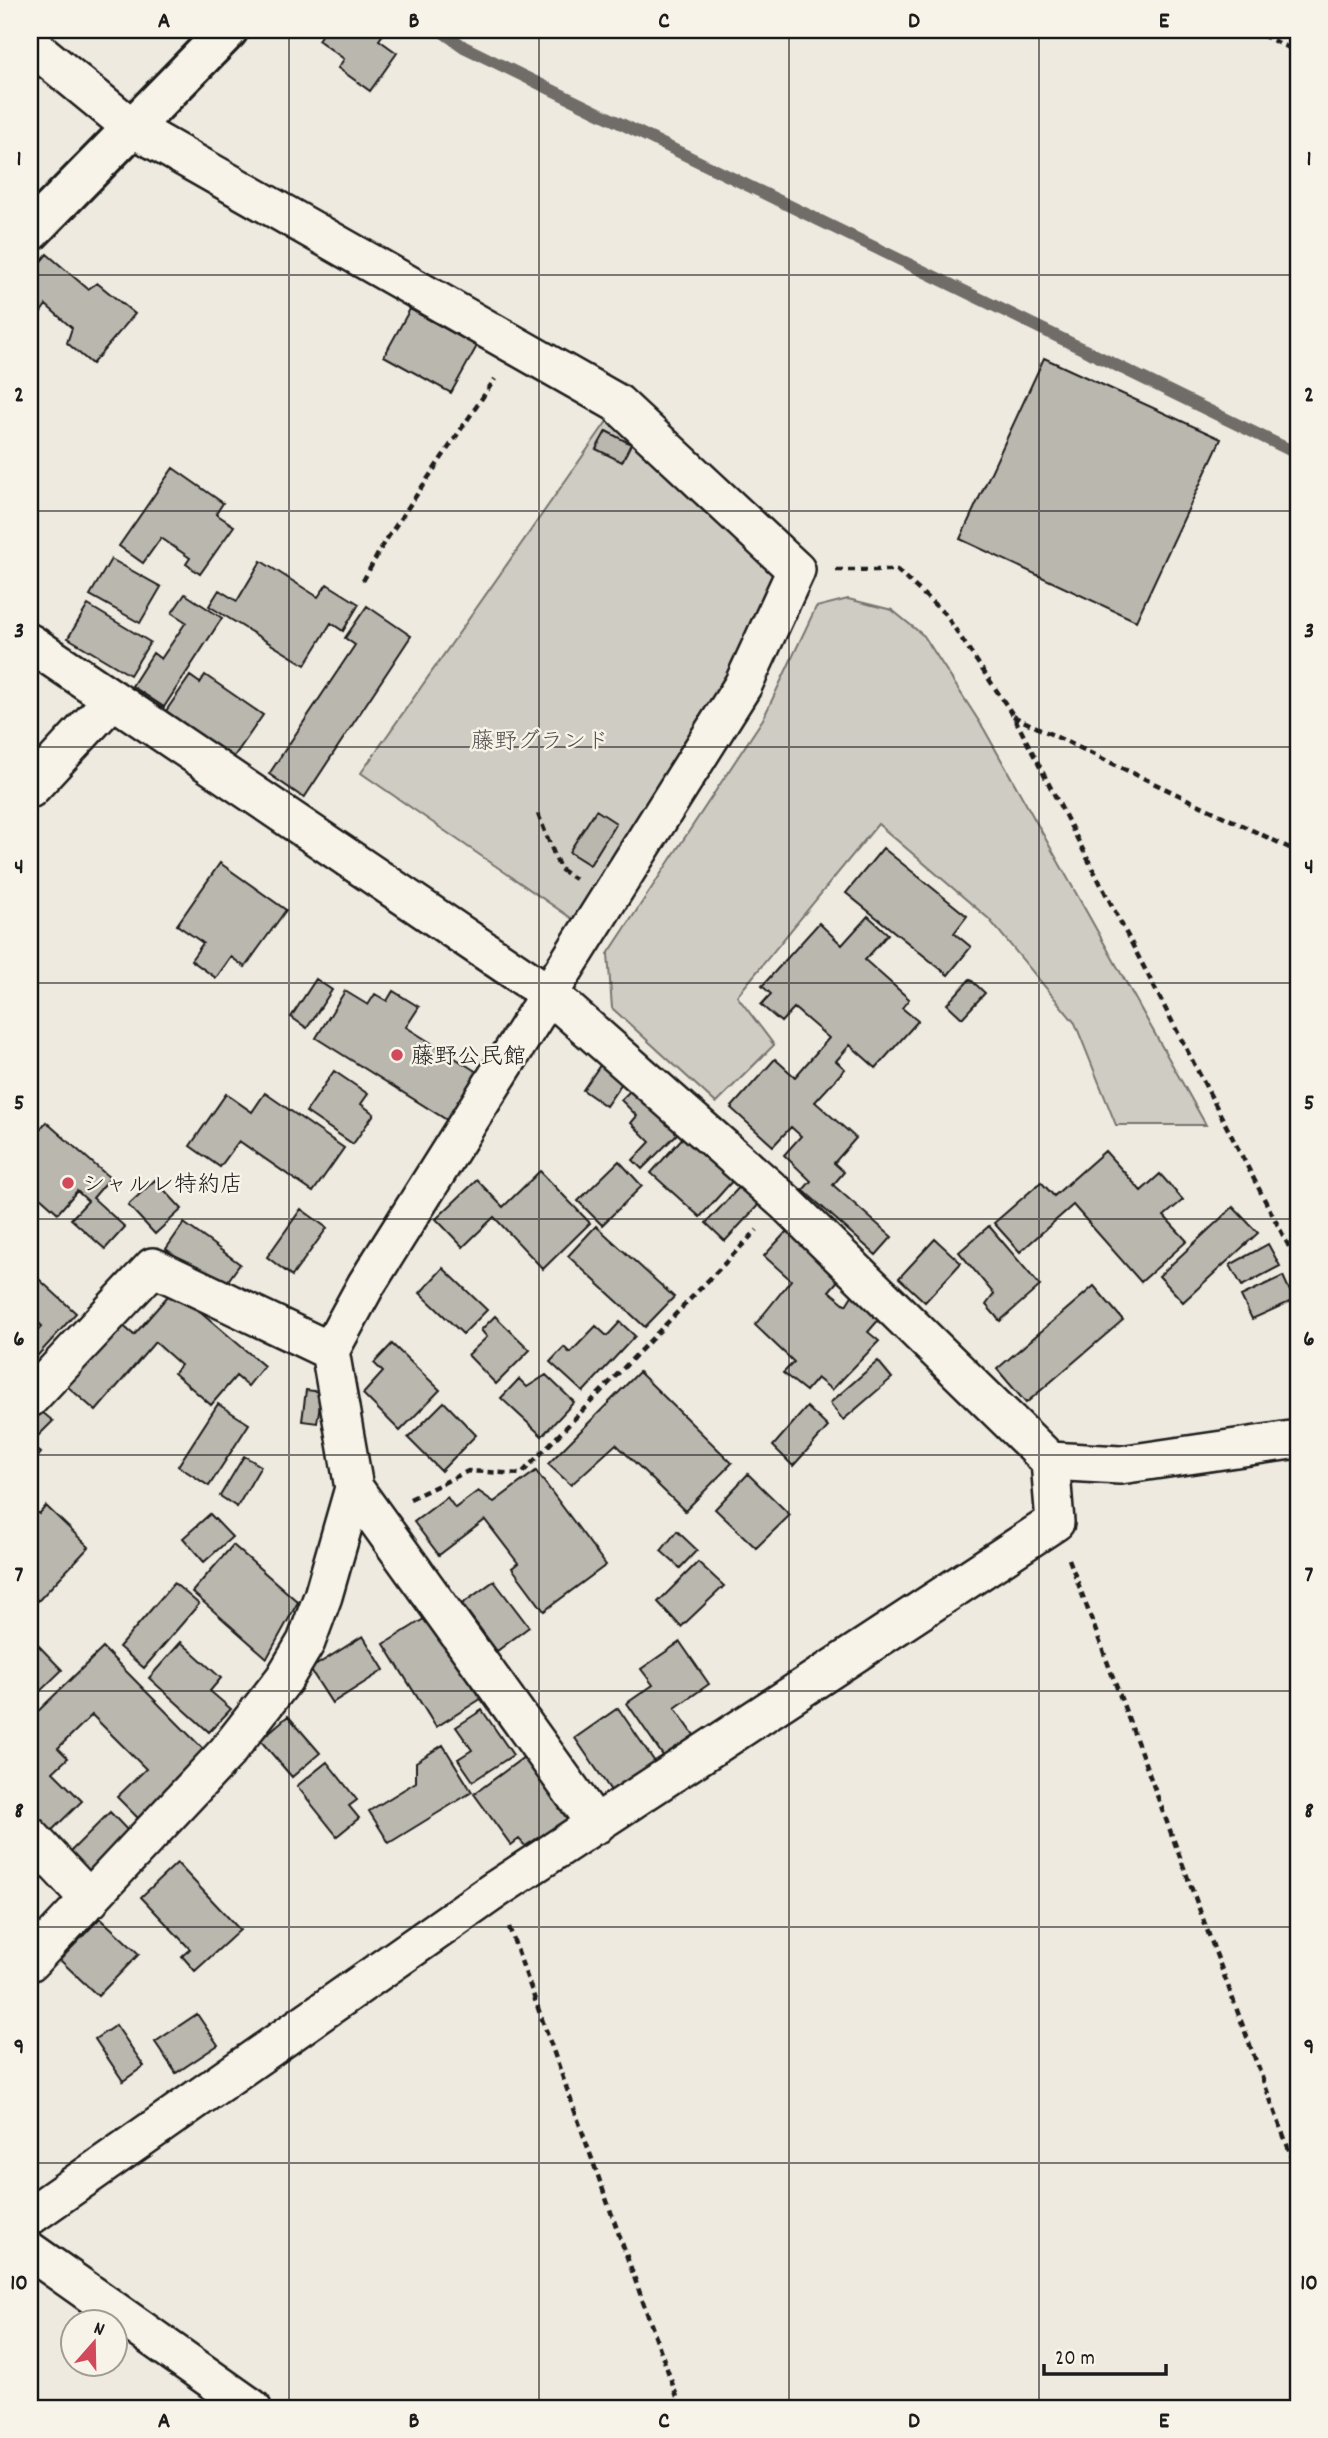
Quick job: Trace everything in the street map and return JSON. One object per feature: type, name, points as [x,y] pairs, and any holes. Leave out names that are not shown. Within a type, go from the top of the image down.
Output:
[{"type":"street","points":[[30,232],[228,30]]},
{"type":"street","points":[[30,44],[131,127],[617,403],[796,569],[743,685],[366,1284],[330,1351],[354,1488],[306,1642],[284,1679],[227,1752],[30,1962]]},
{"type":"street","points":[[30,643],[549,995],[785,1202],[1050,1461],[1055,1522],[495,1890],[30,2216]]},
{"type":"street","points":[[30,789],[113,699]]},
{"type":"street","points":[[30,1398],[153,1267],[330,1351]]},
{"type":"street","points":[[1050,1461],[1120,1465],[1298,1439]]},
{"type":"street","points":[[354,1488],[596,1825]]},
{"type":"street","points":[[30,1836],[90,1900]]},
{"type":"street","points":[[30,2251],[252,2408]]},
{"type":"path","points":[[1251,30],[1298,52]]},
{"type":"path","points":[[363,581],[384,543],[517,346]]},
{"type":"path","points":[[796,569],[897,570],[945,614],[1013,715],[1298,1264]]},
{"type":"path","points":[[1013,715],[1298,852]]},
{"type":"path","points":[[538,814],[560,869],[607,901]]},
{"type":"path","points":[[375,1516],[468,1471],[521,1474],[785,1202]]},
{"type":"path","points":[[1055,1522],[1298,2174]]},
{"type":"path","points":[[495,1890],[681,2408]]},
{"type":"green space","name":"藤野グランド","points":[[610,417],[770,567],[775,583],[707,718],[574,920],[361,773]]},
{"type":"green space","points":[[848,599],[892,610],[924,636],[984,729],[1206,1125],[1116,1125],[1075,1023],[989,919],[878,824],[737,996],[774,1045],[716,1103],[612,1008],[608,954],[763,719],[816,607]]},
{"type":"building","points":[[325,30],[386,30],[379,40],[397,53],[370,91],[338,68],[344,59],[318,40]]},
{"type":"building","points":[[47,254],[88,289],[97,283],[135,314],[92,364],[67,343],[72,328],[46,305],[38,316],[30,309],[30,274]]},
{"type":"building","points":[[410,309],[477,346],[451,393],[384,356]]},
{"type":"building","points":[[1044,358],[1221,439],[1136,621],[960,539]]},
{"type":"building","points":[[606,431],[631,444],[622,462],[596,449]]},
{"type":"building","points":[[173,468],[223,503],[216,514],[234,526],[200,574],[186,564],[190,558],[161,538],[143,563],[119,546]]},
{"type":"building","points":[[111,559],[161,587],[140,623],[90,595]]},
{"type":"building","points":[[261,561],[318,597],[327,584],[359,604],[343,631],[331,623],[305,665],[209,606],[219,590],[237,601]]},
{"type":"building","points":[[185,594],[222,618],[164,707],[132,686],[153,653],[161,659],[186,622],[172,613]]},
{"type":"building","points":[[88,605],[150,642],[130,675],[68,638]]},
{"type":"building","points":[[367,606],[411,636],[304,798],[269,774],[355,645],[345,638]]},
{"type":"building","points":[[205,675],[263,715],[233,758],[166,711],[190,676],[200,683]]},
{"type":"building","points":[[596,810],[616,823],[590,865],[569,852]]},
{"type":"building","points":[[883,848],[967,916],[954,933],[971,947],[948,975],[846,893]]},
{"type":"building","points":[[220,863],[286,910],[245,967],[231,957],[216,978],[191,960],[203,943],[177,925]]},
{"type":"building","points":[[868,916],[888,934],[865,960],[909,999],[902,1008],[918,1021],[876,1068],[850,1045],[836,1061],[845,1069],[815,1102],[856,1138],[834,1163],[844,1172],[833,1185],[892,1237],[876,1255],[803,1190],[811,1181],[784,1155],[801,1136],[791,1127],[773,1146],[731,1108],[775,1059],[795,1077],[829,1038],[794,1008],[781,1022],[761,1005],[771,994],[762,986],[819,923],[842,945]]},
{"type":"building","points":[[316,979],[332,990],[307,1028],[291,1017]]},
{"type":"building","points":[[970,979],[985,993],[962,1018],[947,1004]]},
{"type":"building","name":"藤野公民館","points":[[345,991],[368,1005],[375,994],[387,1001],[393,991],[419,1007],[406,1027],[477,1072],[447,1120],[316,1038]]},
{"type":"building","points":[[603,1061],[626,1077],[606,1106],[583,1090]]},
{"type":"building","points":[[334,1071],[368,1094],[361,1104],[374,1114],[353,1144],[306,1112]]},
{"type":"building","points":[[637,1084],[682,1129],[642,1169],[633,1160],[650,1142],[631,1123],[637,1116],[621,1100]]},
{"type":"building","points":[[265,1093],[344,1148],[313,1192],[239,1141],[220,1167],[190,1146],[226,1094],[252,1112]]},
{"type":"building","name":"シャルレ特約店","points":[[46,1122],[110,1178],[93,1198],[125,1227],[105,1249],[71,1219],[88,1201],[77,1191],[58,1213],[30,1188],[30,1141]]},
{"type":"building","points":[[686,1134],[735,1178],[700,1217],[651,1173]]},
{"type":"building","points":[[1105,1151],[1141,1191],[1160,1174],[1183,1200],[1164,1216],[1187,1241],[1141,1282],[1073,1205],[1020,1252],[994,1223],[1041,1182],[1054,1196]]},
{"type":"building","points":[[619,1161],[642,1186],[602,1225],[578,1201]]},
{"type":"building","points":[[540,1171],[590,1223],[543,1269],[494,1217],[463,1247],[436,1219],[477,1180],[503,1207]]},
{"type":"building","points":[[155,1180],[182,1209],[155,1234],[128,1205]]},
{"type":"building","points":[[744,1182],[763,1200],[725,1241],[706,1223]]},
{"type":"building","points":[[1233,1207],[1258,1233],[1183,1302],[1159,1276]]},
{"type":"building","points":[[301,1209],[327,1228],[292,1276],[267,1257]]},
{"type":"building","points":[[184,1223],[240,1264],[222,1289],[166,1249]]},
{"type":"building","points":[[596,1226],[674,1297],[645,1327],[568,1256]]},
{"type":"building","points":[[989,1226],[1040,1286],[1000,1321],[986,1305],[994,1294],[959,1252]]},
{"type":"building","points":[[788,1230],[842,1276],[829,1291],[846,1305],[853,1294],[881,1317],[868,1332],[879,1341],[832,1390],[817,1378],[806,1391],[783,1373],[794,1362],[755,1325],[791,1280],[764,1256]]},
{"type":"building","points":[[935,1239],[961,1263],[925,1302],[899,1278]]},
{"type":"building","points":[[1268,1244],[1280,1266],[1242,1286],[1230,1265]]},
{"type":"building","points":[[443,1268],[487,1310],[463,1334],[420,1293]]},
{"type":"building","points":[[30,1271],[76,1313],[30,1364],[30,1339],[42,1326],[30,1315]]},
{"type":"building","points":[[1283,1276],[1294,1300],[1252,1319],[1241,1296]]},
{"type":"building","points":[[1094,1286],[1123,1320],[1026,1403],[997,1369]]},
{"type":"building","points":[[174,1289],[264,1366],[248,1386],[236,1376],[211,1405],[174,1373],[181,1365],[155,1342],[96,1411],[60,1380],[113,1317],[134,1335]]},
{"type":"building","points":[[495,1316],[530,1350],[496,1384],[468,1355],[487,1337],[481,1330]]},
{"type":"building","points":[[620,1322],[635,1336],[583,1392],[550,1362],[564,1347],[570,1353],[596,1326],[607,1336]]},
{"type":"building","points":[[392,1344],[440,1390],[400,1431],[363,1394],[383,1372],[374,1363]]},
{"type":"building","points":[[878,1361],[892,1378],[843,1420],[830,1403]]},
{"type":"building","points":[[639,1372],[732,1463],[685,1511],[616,1444],[571,1485],[548,1464]]},
{"type":"building","points":[[546,1375],[574,1402],[542,1436],[501,1398],[519,1379],[527,1387]]},
{"type":"building","points":[[306,1390],[322,1392],[317,1423],[302,1421]]},
{"type":"building","points":[[444,1402],[476,1435],[441,1471],[408,1438]]},
{"type":"building","points":[[218,1404],[249,1424],[209,1486],[178,1466]]},
{"type":"building","points":[[36,1407],[53,1421],[36,1438],[30,1433],[30,1415]]},
{"type":"building","points":[[807,1407],[828,1427],[793,1466],[773,1446]]},
{"type":"building","points":[[30,1444],[41,1453],[30,1467]]},
{"type":"building","points":[[244,1456],[261,1466],[237,1507],[220,1496]]},
{"type":"building","points":[[536,1471],[606,1565],[544,1611],[512,1568],[518,1563],[485,1520],[439,1555],[414,1522],[447,1497],[455,1508],[478,1491],[494,1502]]},
{"type":"building","points":[[748,1474],[790,1515],[756,1548],[715,1509]]},
{"type":"building","points":[[30,1506],[39,1514],[46,1506],[89,1547],[38,1601],[30,1593]]},
{"type":"building","points":[[210,1514],[232,1537],[204,1562],[183,1538]]},
{"type":"building","points":[[677,1531],[697,1550],[680,1568],[661,1551]]},
{"type":"building","points":[[233,1545],[298,1602],[267,1658],[192,1592]]},
{"type":"building","points":[[698,1562],[724,1586],[681,1627],[658,1602]]},
{"type":"building","points":[[494,1581],[529,1627],[497,1651],[462,1604]]},
{"type":"building","points":[[174,1583],[199,1604],[144,1668],[119,1647]]},
{"type":"building","points":[[430,1615],[484,1697],[436,1727],[384,1644]]},
{"type":"building","points":[[363,1636],[384,1670],[332,1703],[310,1669]]},
{"type":"building","points":[[181,1642],[221,1678],[210,1691],[231,1709],[209,1732],[149,1678]]},
{"type":"building","points":[[680,1642],[709,1684],[675,1708],[694,1735],[664,1757],[627,1703],[653,1685],[641,1669]]},
{"type":"building","points":[[37,1644],[62,1670],[30,1701],[30,1651]]},
{"type":"building","points":[[103,1648],[208,1754],[140,1820],[117,1797],[146,1769],[92,1715],[58,1748],[68,1758],[53,1772],[82,1801],[46,1836],[30,1820],[30,1719]]},
{"type":"building","points":[[618,1708],[657,1765],[614,1795],[575,1738]]},
{"type":"building","points":[[482,1710],[513,1755],[473,1781],[458,1759],[472,1750],[456,1727]]},
{"type":"building","points":[[288,1716],[320,1753],[292,1777],[260,1740]]},
{"type":"building","points":[[443,1745],[472,1792],[389,1843],[369,1811],[416,1782],[416,1762]]},
{"type":"building","points":[[524,1757],[568,1818],[527,1848],[519,1839],[511,1845],[474,1794]]},
{"type":"building","points":[[327,1762],[357,1800],[349,1806],[359,1818],[337,1836],[297,1786]]},
{"type":"building","points":[[110,1812],[132,1835],[89,1877],[67,1855]]},
{"type":"building","points":[[177,1863],[240,1930],[195,1971],[182,1956],[190,1949],[141,1897]]},
{"type":"building","points":[[100,1918],[139,1954],[98,1996],[60,1960]]},
{"type":"building","points":[[197,2014],[218,2045],[176,2073],[155,2042]]},
{"type":"building","points":[[116,2025],[144,2066],[123,2081],[95,2039]]},
{"type":"waterway","points":[[440,30],[464,47],[1298,454]]},
{"type":"place","name":"藤野公民館","points":[[397,1055]]},
{"type":"place","name":"シャルレ特約店","points":[[68,1183]]}]
